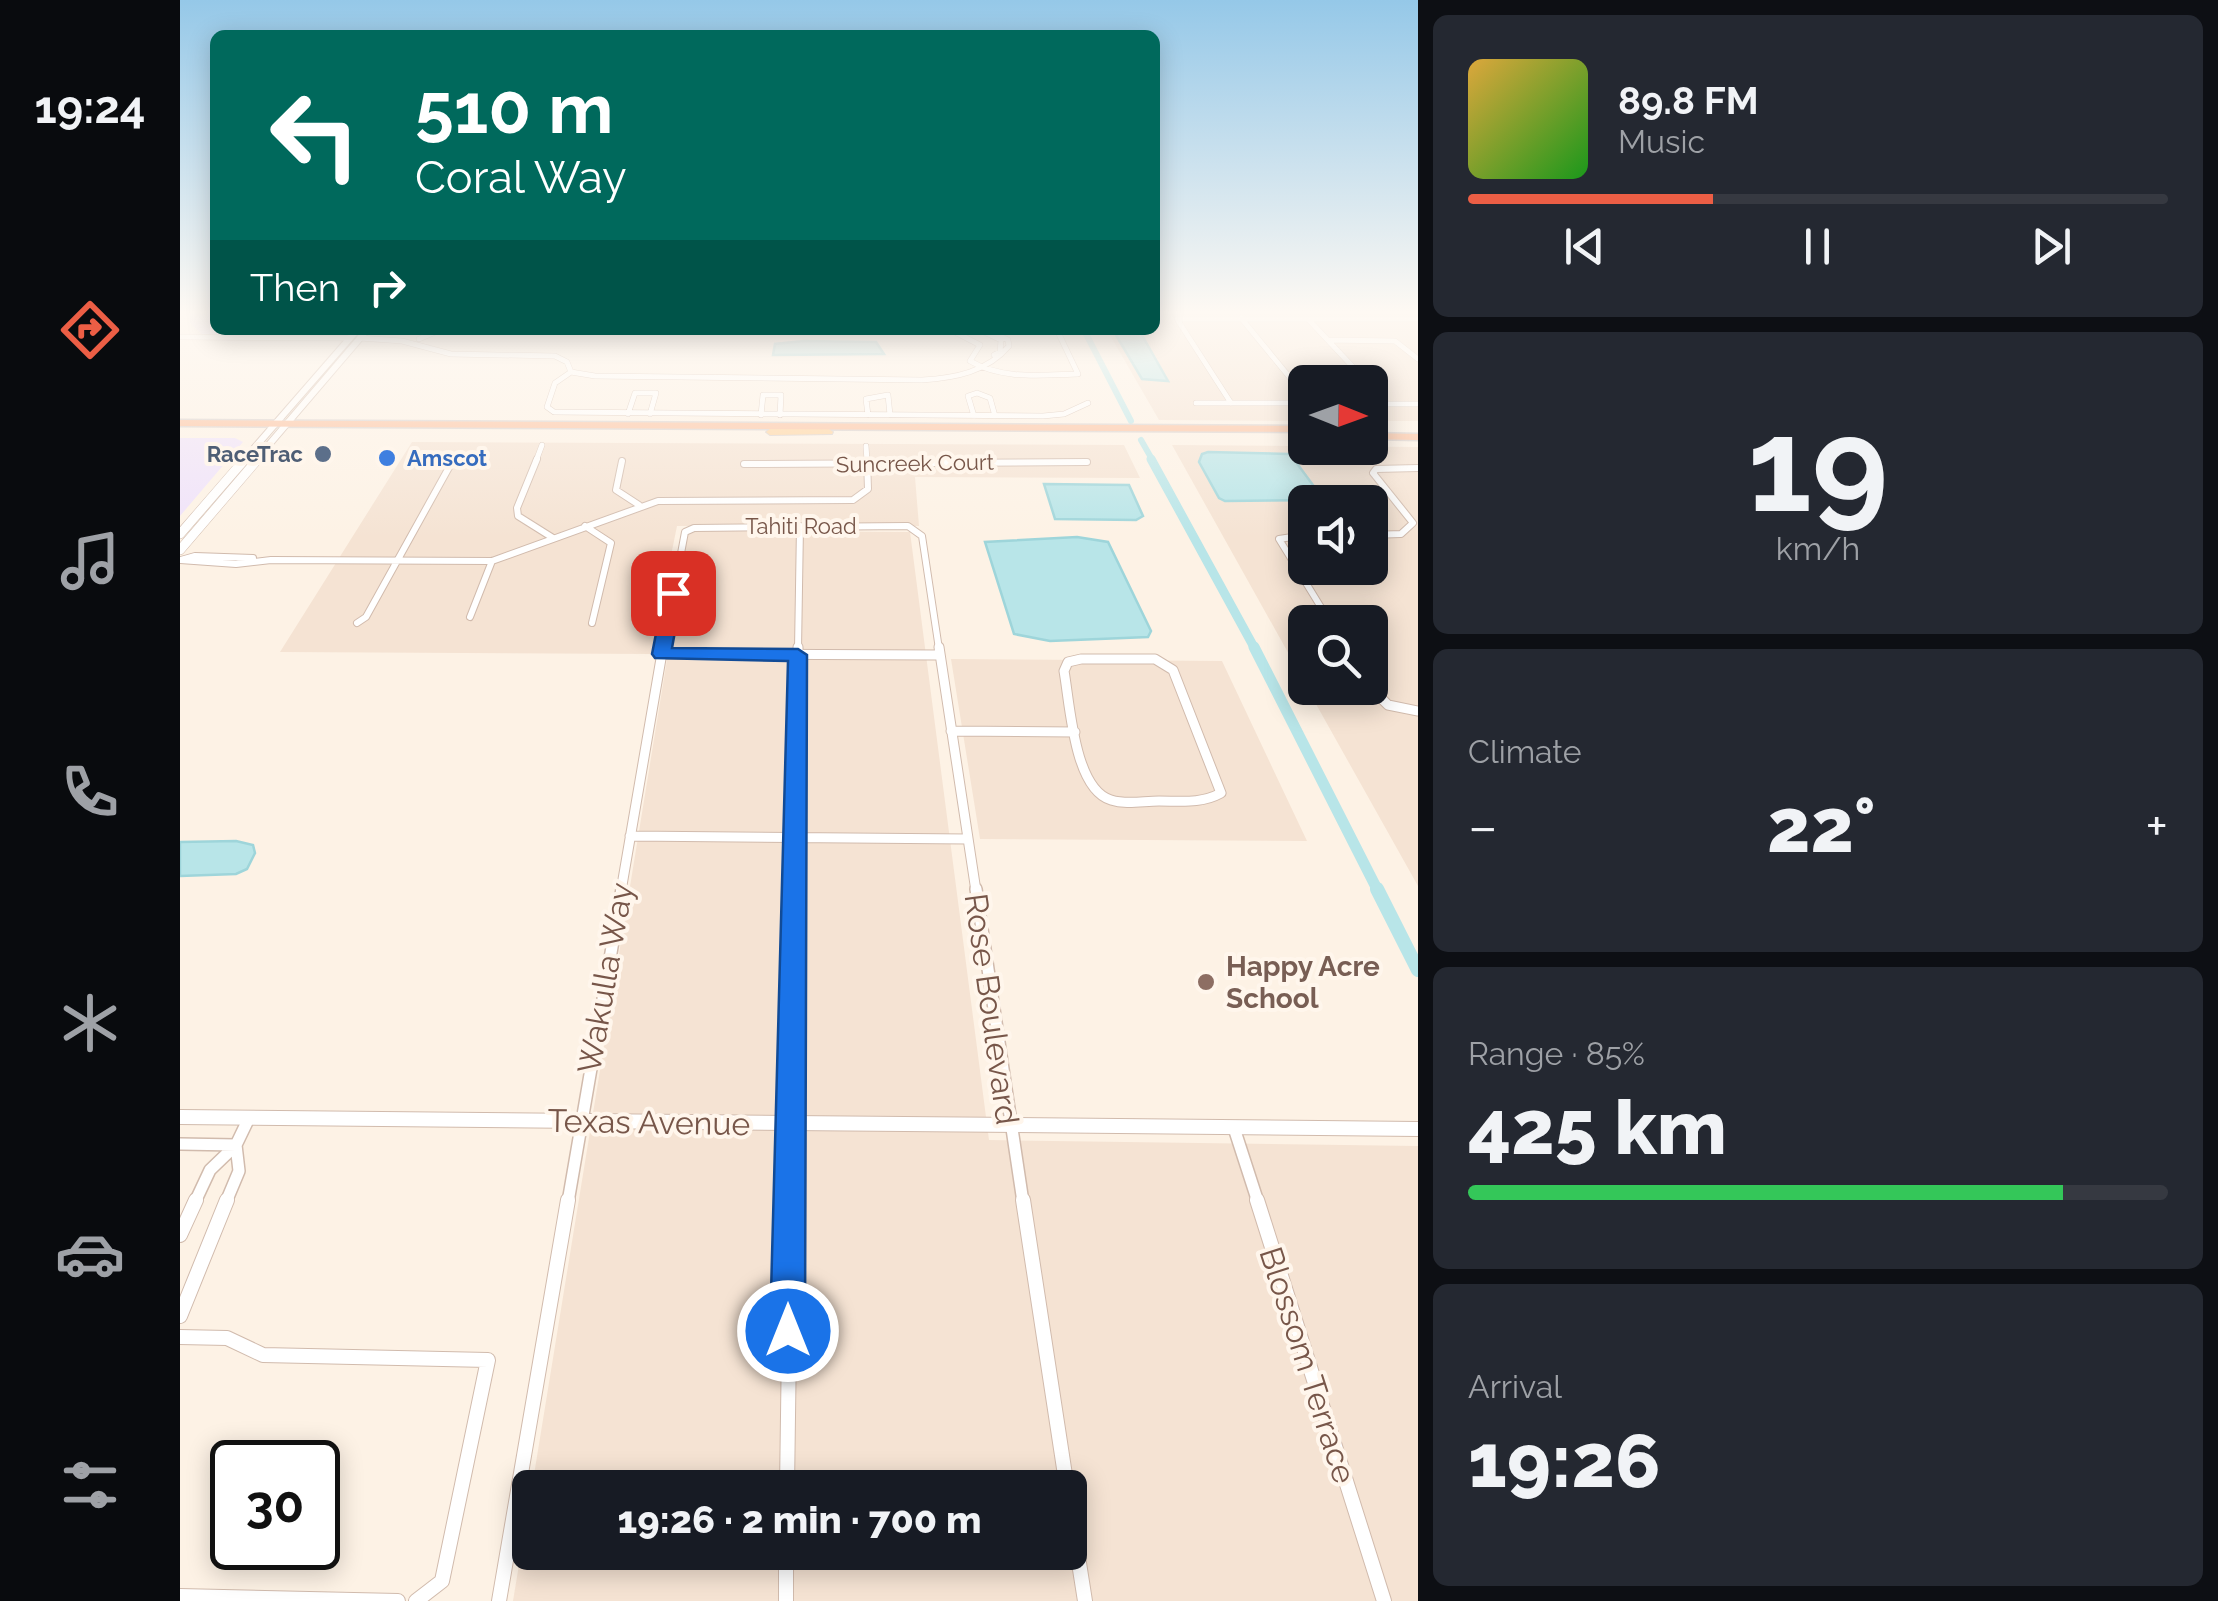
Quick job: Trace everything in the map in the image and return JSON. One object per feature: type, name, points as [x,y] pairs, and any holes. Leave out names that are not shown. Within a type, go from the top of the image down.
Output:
[{"type":"highway","points":[[180,426],[770,432]]},
{"type":"highway","points":[[829,432],[860,426]]},
{"type":"highway","points":[[277,427],[860,426],[1288,433]]},
{"type":"highway","points":[[829,432],[1288,433]]},
{"type":"highway","points":[[1388,433],[1418,434]]},
{"type":"main road","points":[[770,432],[829,432]]},
{"type":"street","points":[[180,546],[308,389]]},
{"type":"street","points":[[180,534],[310,389]]},
{"type":"street","points":[[554,389],[547,407],[554,412],[628,414],[1058,415],[1088,403]]},
{"type":"street","points":[[1221,389],[1231,403]]},
{"type":"street","points":[[628,414],[635,393],[656,393],[650,414]]},
{"type":"street","points":[[974,416],[968,396],[977,393],[990,398],[995,416]]},
{"type":"street","points":[[761,415],[762,395],[781,396],[780,415]]},
{"type":"street","points":[[868,415],[866,399],[888,395],[890,416]]},
{"type":"street","points":[[1196,403],[1288,401]]},
{"type":"street","points":[[1388,404],[1418,404]]},
{"type":"street","points":[[542,445],[517,508],[518,516],[554,538]]},
{"type":"street","points":[[180,560],[220,564],[271,560],[492,562],[639,504],[837,502],[864,496],[868,489],[866,446]]},
{"type":"street","points":[[622,461],[616,490],[639,504]]},
{"type":"street","points":[[357,622],[366,617],[452,462]]},
{"type":"street","name":"Suncreek Court","points":[[744,464],[1087,462]]},
{"type":"street","points":[[1383,485],[1373,473],[1390,468],[1418,468]]},
{"type":"street","points":[[1388,492],[1413,523],[1401,534],[1388,534]]},
{"type":"street","points":[[180,546],[201,519],[198,511]]},
{"type":"street","points":[[585,526],[611,544],[592,623]]},
{"type":"street","name":"Tahiti Road","points":[[685,532],[708,526],[908,526],[918,530]]},
{"type":"street","points":[[786,1470],[800,526]]},
{"type":"street","name":"Rose Boulevard","points":[[918,530],[1064,1470]]},
{"type":"street","name":"Wakulla Way","points":[[499,1601],[579,1121],[685,532]]},
{"type":"street","points":[[1288,535],[1280,543],[1288,556]]},
{"type":"street","points":[[470,617],[492,562]]},
{"type":"street","points":[[662,654],[939,655]]},
{"type":"street","points":[[1081,658],[1154,659],[1174,670],[1221,794],[1201,801],[1106,799],[1088,783],[1074,732],[1064,671],[1068,662],[1081,658]]},
{"type":"street","points":[[1386,705],[1418,710]]},
{"type":"street","points":[[951,731],[1074,732]]},
{"type":"street","points":[[630,836],[968,840]]},
{"type":"street","name":"Texas Avenue","points":[[180,1117],[1418,1130]]},
{"type":"street","points":[[180,1235],[210,1170],[236,1145],[249,1118]]},
{"type":"street","name":"Blossom Terrace","points":[[1234,1128],[1384,1601]]},
{"type":"street","points":[[180,1144],[236,1145]]},
{"type":"street","points":[[180,1316],[240,1171],[236,1145]]},
{"type":"street","points":[[180,1337],[226,1338],[263,1354],[488,1360],[442,1581],[416,1601]]},
{"type":"street","points":[[786,1570],[786,1601]]},
{"type":"street","points":[[1080,1570],[1085,1601]]},
{"type":"street","points":[[180,1596],[398,1601]]},
{"type":"shaded area","points":[[1141,389],[1288,389],[1288,421],[1159,420]]},
{"type":"shaded area","points":[[1388,389],[1418,389],[1418,421],[1388,421]]},
{"type":"shaded area","points":[[180,438],[235,438],[243,442],[180,516]]},
{"type":"shaded area","points":[[412,442],[1124,445],[1140,478],[915,477],[919,526],[677,526],[651,654],[280,652]]},
{"type":"shaded area","points":[[1172,445],[1288,446],[1288,465],[1388,465],[1388,447],[1418,447],[1418,886],[1317,705],[1388,705],[1388,605],[1288,605],[1288,653]]},
{"type":"shaded area","points":[[688,531],[910,532],[989,1140],[1418,1146],[1418,1601],[513,1601],[518,1570],[1087,1570],[1087,1470],[535,1470]]},
{"type":"shaded area","points":[[951,659],[1222,661],[1307,841],[980,839]]},
{"type":"water","points":[[1202,454],[1288,454],[1288,465],[1298,465],[1313,485],[1288,485],[1288,500],[1225,501],[1219,498],[1199,462]]},
{"type":"water","points":[[1044,484],[1129,485],[1143,516],[1136,520],[1055,519]]},
{"type":"water","points":[[1077,537],[1108,542],[1151,631],[1148,637],[1050,641],[1014,634],[985,542]]},
{"type":"water","points":[[236,841],[253,845],[255,853],[247,869],[236,874],[180,876],[180,842]]},
{"type":"waterway","points":[[1114,389],[1131,421]]},
{"type":"waterway","points":[[1141,440],[1153,461]]},
{"type":"waterway","points":[[1151,459],[1255,649]]},
{"type":"waterway","points":[[1254,647],[1378,891]]},
{"type":"waterway","points":[[1377,889],[1418,970]]},
{"type":"place","name":"RaceTrac","points":[[323,454]]},
{"type":"place","name":"Amscot","points":[[387,458]]},
{"type":"place","name":"Happy Acre School","points":[[1206,982]]},
{"type":"route","points":[[673,593],[662,654],[798,655],[788,1331]]}]
